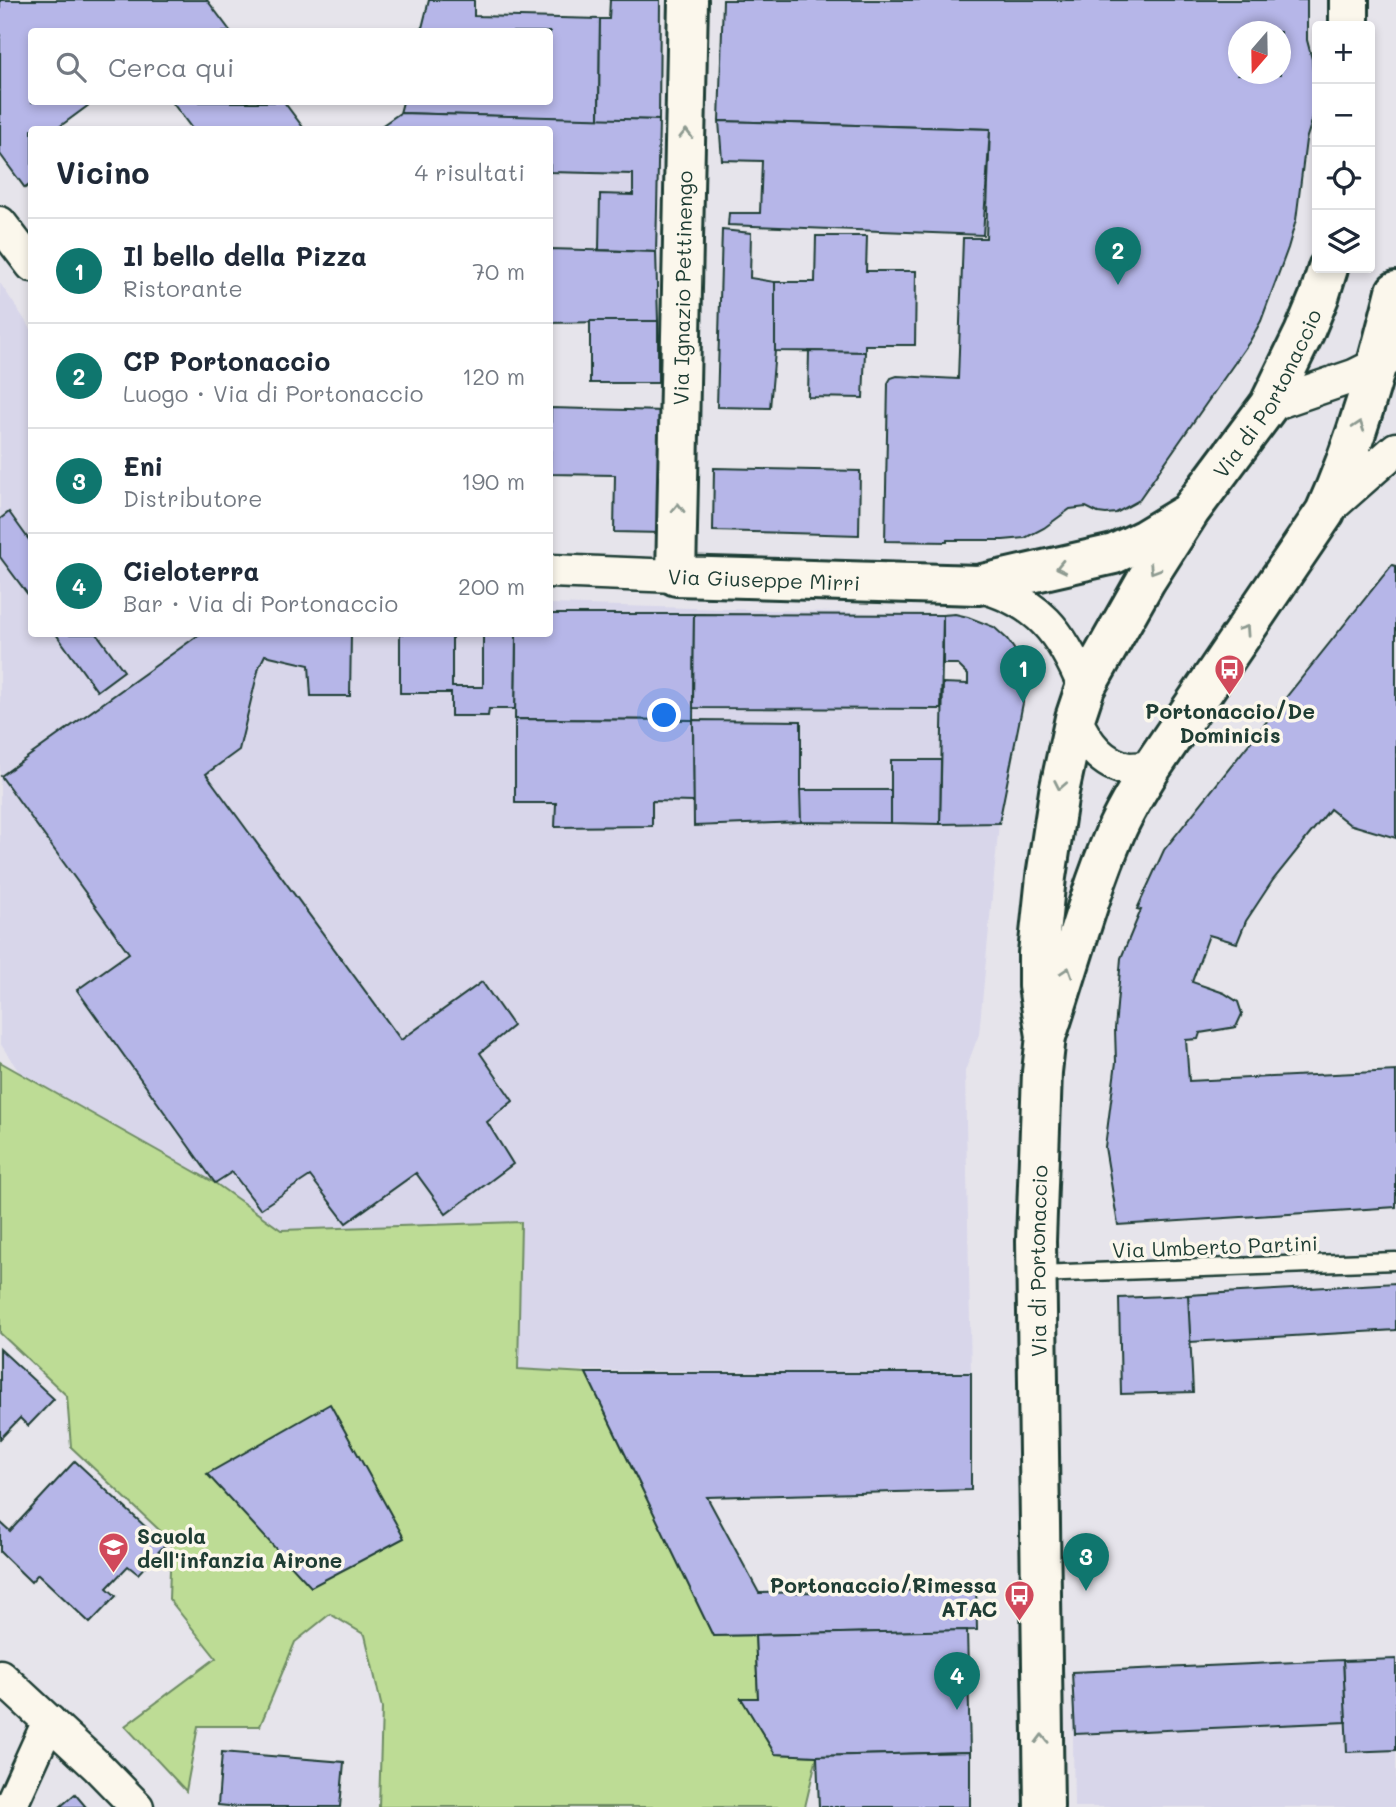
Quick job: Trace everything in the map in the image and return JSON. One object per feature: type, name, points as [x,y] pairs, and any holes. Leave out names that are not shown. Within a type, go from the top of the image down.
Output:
[{"type":"main road","name":"Via Ignazio Pettinengo","points":[[676,576],[688,0]]},
{"type":"main road","points":[[1349,0],[1349,21]]},
{"type":"main road","name":"Via di Portonaccio","points":[[1044,1807],[1036,1274],[1037,1182],[1046,1037],[1038,986],[1039,943],[1061,779],[1080,703],[1146,580],[1190,511],[1269,405],[1304,333],[1326,273]]},
{"type":"main road","points":[[1046,1037],[1091,897],[1115,834],[1133,797],[1325,512],[1353,446],[1370,392],[1386,360],[1396,291]]},
{"type":"main road","name":"Via Giuseppe Mirri","points":[[676,576],[978,585],[1114,554],[1190,511]]},
{"type":"street","points":[[0,223],[28,260]]},
{"type":"street","points":[[1269,405],[1328,385],[1386,360]]},
{"type":"street","points":[[1325,512],[1396,449]]},
{"type":"street","name":"Via Giuseppe Mirri","points":[[553,571],[676,576]]},
{"type":"street","name":"Via Giuseppe Mirri","points":[[978,585],[1018,600],[1044,620],[1061,639],[1073,660],[1080,703],[1081,732],[1089,743],[1105,759],[1116,765],[1131,769],[1152,767]]},
{"type":"street","points":[[0,1676],[137,1807]]},
{"type":"street","points":[[10,1807],[49,1721]]},
{"type":"lane","name":"Via Umberto Partini","points":[[1036,1274],[1396,1261]]},
{"type":"shaded area","points":[[400,113],[659,120],[658,321],[553,323],[553,126],[382,126]]},
{"type":"shaded area","points":[[0,283],[28,325],[28,637],[553,637],[553,604],[943,615],[940,823],[999,823],[979,1034],[965,1071],[971,1373],[518,1370],[519,1222],[281,1230],[215,1183],[19,1072],[0,1043]]},
{"type":"shaded area","points":[[1396,1657],[1396,1807],[1074,1807],[1072,1672]]},
{"type":"green space","points":[[0,1062],[215,1183],[281,1230],[521,1222],[518,1369],[586,1373],[713,1636],[755,1635],[758,1698],[742,1699],[775,1754],[817,1756],[805,1807],[379,1807],[382,1708],[365,1635],[330,1614],[295,1642],[260,1726],[198,1726],[186,1791],[125,1726],[216,1658],[169,1599],[171,1541],[71,1447],[67,1396],[0,1333]]},
{"type":"building","points":[[0,0],[207,0],[228,28],[28,28],[28,105],[89,105],[60,126],[28,126],[28,186],[25,188],[0,154]]},
{"type":"building","points":[[429,0],[474,0],[474,16],[600,19],[599,119],[400,113],[402,105],[553,105],[553,28],[422,28]]},
{"type":"building","points":[[610,0],[660,0],[659,120],[599,119],[600,19],[609,19]]},
{"type":"building","points":[[723,0],[1307,0],[1307,40],[1312,59],[1312,121],[1306,140],[1296,220],[1288,248],[1261,321],[1250,341],[1138,501],[1116,513],[1098,513],[1086,507],[1070,509],[1025,538],[947,542],[885,541],[888,383],[891,378],[897,376],[958,379],[963,238],[986,238],[990,129],[719,121]]},
{"type":"building","points":[[174,105],[286,105],[302,126],[190,126]]},
{"type":"building","points":[[400,113],[659,120],[656,252],[599,250],[600,194],[633,195],[633,174],[553,172],[553,126],[381,126]]},
{"type":"building","points":[[719,121],[990,129],[983,235],[728,225],[729,213],[760,213],[762,161],[722,160]]},
{"type":"building","points":[[722,230],[751,233],[750,278],[775,282],[775,351],[770,408],[717,407]]},
{"type":"building","points":[[816,236],[867,236],[866,271],[916,271],[915,345],[865,345],[865,352],[775,351],[775,282],[815,282]]},
{"type":"building","points":[[553,249],[656,252],[658,321],[553,323]]},
{"type":"building","points":[[590,321],[658,321],[658,383],[590,383]]},
{"type":"building","points":[[809,351],[865,352],[863,398],[808,397]]},
{"type":"building","points":[[553,408],[664,411],[662,533],[614,532],[615,475],[553,474]]},
{"type":"building","points":[[714,468],[860,471],[859,535],[713,531]]},
{"type":"building","points":[[9,512],[28,538],[28,595],[0,557],[0,519]]},
{"type":"building","points":[[1392,565],[1396,566],[1396,838],[1349,824],[1330,809],[1273,880],[1246,921],[1237,943],[1209,935],[1192,982],[1224,993],[1238,1002],[1242,1014],[1236,1027],[1200,1033],[1198,1039],[1186,1040],[1189,1081],[1396,1071],[1396,1207],[1118,1225],[1105,1147],[1116,1062],[1115,1029],[1121,958],[1141,910],[1137,909],[1164,850]]},
{"type":"building","points":[[553,614],[694,614],[693,720],[515,719],[516,637],[553,637]]},
{"type":"building","points":[[694,614],[943,615],[941,709],[693,708]]},
{"type":"building","points":[[955,614],[994,627],[1014,649],[1024,676],[1023,703],[999,823],[940,824],[943,683],[968,684],[968,675],[957,664],[943,664],[943,615]]},
{"type":"building","points":[[58,637],[99,637],[124,671],[97,691]]},
{"type":"building","points":[[196,637],[351,637],[350,696],[311,696],[309,665],[265,655],[259,667],[239,750],[206,774],[401,1040],[482,982],[513,1026],[480,1053],[513,1101],[487,1122],[513,1164],[446,1214],[416,1173],[346,1223],[310,1176],[260,1209],[232,1172],[215,1183],[77,990],[129,953],[1,776]]},
{"type":"building","points":[[400,637],[452,637],[452,687],[483,687],[483,637],[516,637],[515,709],[489,709],[488,716],[451,716],[451,693],[400,693]]},
{"type":"building","points":[[515,719],[693,720],[694,802],[652,801],[652,826],[555,827],[556,803],[515,803]]},
{"type":"building","points":[[693,720],[801,721],[801,822],[694,826]]},
{"type":"building","points":[[891,760],[941,760],[940,824],[891,823]]},
{"type":"building","points":[[800,790],[891,790],[891,823],[801,822]]},
{"type":"building","points":[[1396,1283],[1396,1330],[1190,1342],[1188,1295]]},
{"type":"building","points":[[1188,1295],[1193,1392],[1121,1394],[1119,1298]]},
{"type":"building","points":[[0,1349],[54,1399],[28,1426],[20,1418],[0,1439]]},
{"type":"building","points":[[586,1373],[971,1373],[971,1490],[707,1497],[759,1593],[944,1590],[945,1581],[976,1581],[977,1630],[713,1636]]},
{"type":"building","points":[[330,1404],[404,1538],[311,1587],[207,1474]]},
{"type":"building","points":[[75,1461],[165,1545],[138,1574],[128,1566],[107,1588],[116,1596],[90,1623],[38,1574],[31,1582],[0,1552],[0,1522],[10,1531]]},
{"type":"building","points":[[967,1630],[970,1752],[817,1756],[775,1754],[741,1698],[758,1698],[755,1635]]},
{"type":"building","points":[[1396,1659],[1396,1750],[1347,1752],[1343,1661]]},
{"type":"building","points":[[1343,1660],[1346,1722],[1075,1734],[1072,1672]]},
{"type":"building","points":[[222,1752],[344,1762],[340,1807],[218,1805]]},
{"type":"building","points":[[970,1752],[970,1807],[819,1807],[817,1756]]},
{"type":"building","points":[[75,1794],[86,1807],[60,1807]]},
{"type":"place","name":"CP Portonaccio","points":[[1118,285]]},
{"type":"place","name":"Portonaccio/De Dominicis","points":[[1230,697]]},
{"type":"place","name":"Il bello della Pizza","points":[[1023,703]]},
{"type":"place","name":"Scuola dell'infanzia Airone","points":[[114,1574]]},
{"type":"place","name":"Eni","points":[[1086,1591]]},
{"type":"place","name":"Portonaccio/Rimessa ATAC","points":[[1020,1623]]},
{"type":"place","name":"Cieloterra","points":[[957,1710]]}]
